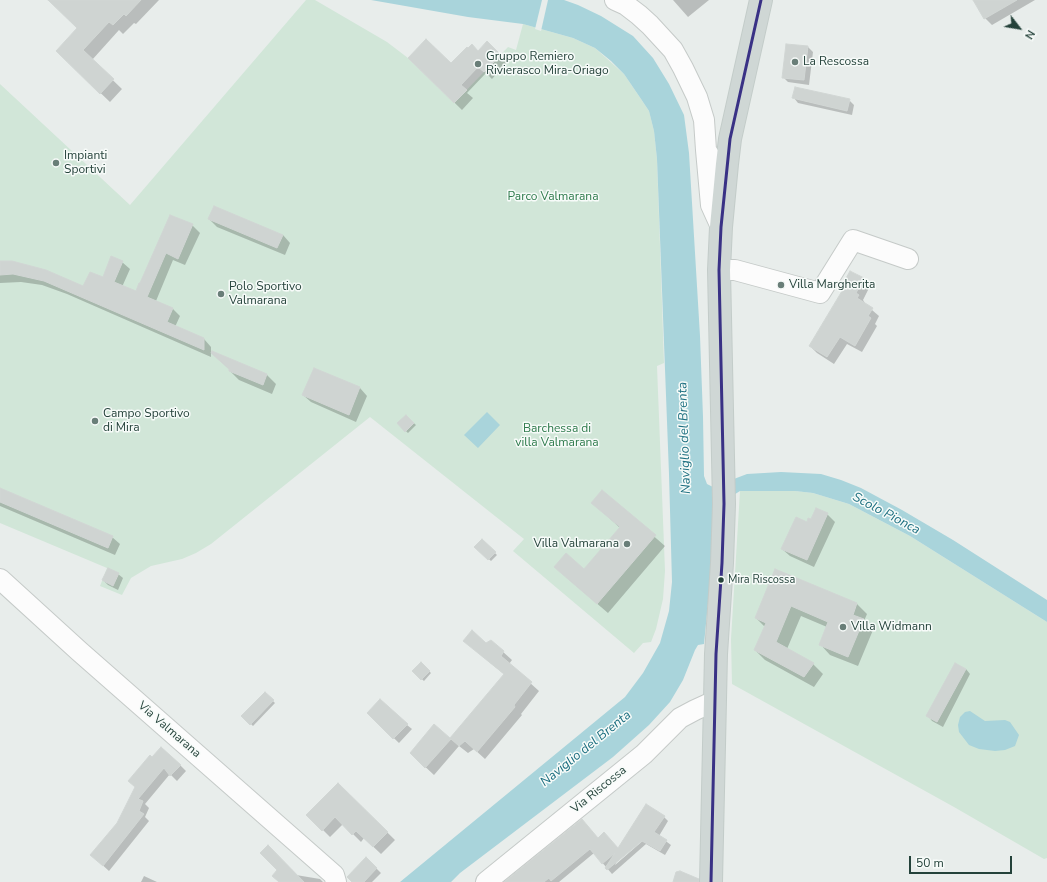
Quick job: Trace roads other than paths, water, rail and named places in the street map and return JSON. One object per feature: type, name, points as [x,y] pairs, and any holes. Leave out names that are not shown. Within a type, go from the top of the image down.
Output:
[{"type":"main road","points":[[711,882],[714,704],[724,504],[719,270],[721,227],[730,139],[761,0]]},
{"type":"street","points":[[616,0],[626,5],[650,25],[672,50],[683,68],[697,97],[704,120],[711,205],[721,227]]},
{"type":"street","points":[[704,120],[720,136],[730,139]]},
{"type":"street","points":[[706,150],[711,158],[717,162],[727,164]]},
{"type":"street","points":[[719,270],[735,270],[820,293],[853,240],[908,259]]},
{"type":"street","name":"Via Valmarana","points":[[0,579],[334,875],[336,882]]},
{"type":"street","name":"Via Riscossa","points":[[486,882],[644,754],[680,718],[706,705],[714,704]]},
{"type":"water","points":[[371,0],[564,0],[601,16],[633,36],[653,58],[669,84],[684,115],[689,153],[700,336],[704,476],[707,484],[713,487],[747,474],[781,472],[821,474],[861,488],[953,540],[1047,600],[1047,622],[910,536],[849,504],[813,493],[795,491],[740,491],[713,508],[712,563],[704,644],[698,645],[695,650],[683,680],[670,702],[649,725],[613,757],[460,873],[451,882],[400,882],[625,697],[643,673],[660,643],[669,611],[672,582],[669,474],[657,159],[654,131],[649,111],[624,74],[611,61],[595,48],[573,38],[523,24],[468,17]]},
{"type":"water","points":[[487,412],[500,425],[478,448],[464,435]]},
{"type":"water","points":[[970,711],[985,721],[1005,720],[1010,722],[1019,735],[1015,746],[1005,750],[995,751],[979,749],[969,745],[959,732],[958,725],[960,717],[965,712]]},
{"type":"place","name":"La Rescossa","points":[[795,62]]},
{"type":"place","name":"Gruppo Remiero Rivierasco Mira-Oriago","points":[[478,64]]},
{"type":"place","name":"Impianti Sportivi","points":[[56,163]]},
{"type":"place","name":"Villa Margherita","points":[[781,285]]},
{"type":"place","name":"Polo Sportivo Valmarana","points":[[221,294]]},
{"type":"place","name":"Campo Sportivo di Mira","points":[[95,421]]},
{"type":"place","name":"Villa Valmarana","points":[[627,544]]},
{"type":"place","name":"Mira Riscossa","points":[[721,580]]},
{"type":"place","name":"Villa Widmann","points":[[843,627]]},
{"type":"park label","name":"Parco Valmarana","points":[[553,197]]},
{"type":"park label","name":"Barchessa di villa Valmarana","points":[[557,436]]},
{"type":"water label","name":"Naviglio del Brenta","points":[[685,438]]},
{"type":"water label","name":"Scolo Pionca","points":[[886,514]]},
{"type":"water label","name":"Naviglio del Brenta","points":[[586,749]]}]
